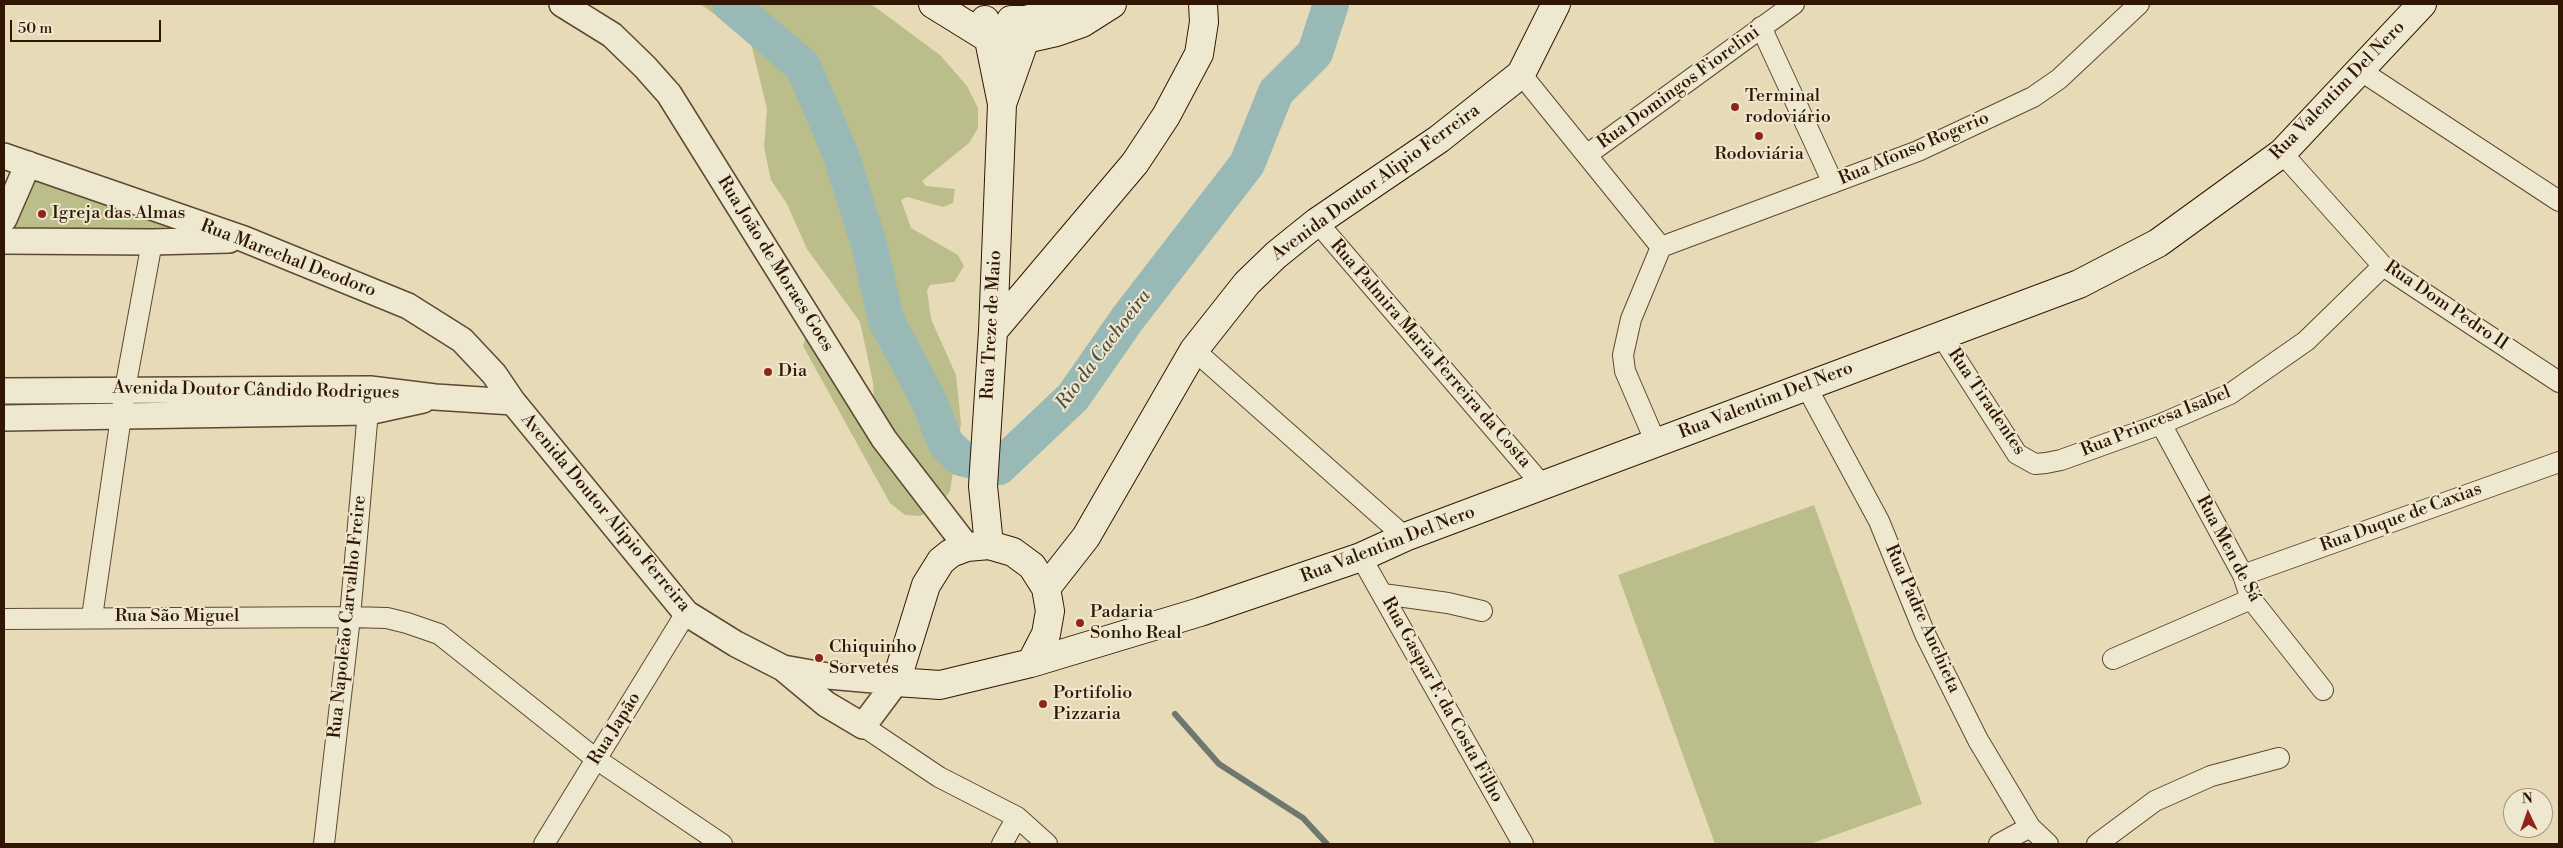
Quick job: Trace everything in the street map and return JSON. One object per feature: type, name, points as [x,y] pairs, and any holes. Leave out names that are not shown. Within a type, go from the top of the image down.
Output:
[{"type":"main road","points":[[933,4],[983,22],[1024,21],[1072,4]]},
{"type":"main road","points":[[1024,21],[1056,32],[1082,24],[1112,4]]},
{"type":"main road","points":[[993,331],[1135,163],[1166,116],[1198,54],[1204,22],[1204,4]]},
{"type":"main road","name":"Avenida Doutor Alipio Ferreira","points":[[1046,588],[1086,538],[1194,350],[1247,284],[1276,256],[1317,222],[1439,139],[1521,74],[1556,4]]},
{"type":"main road","name":"Rua Valentim Del Nero","points":[[896,682],[940,685],[1031,663],[1200,612],[1361,557],[1405,538],[2079,284],[2158,244],[2282,153],[2422,4]]},
{"type":"main road","name":"Rua Treze de Maio","points":[[978,546],[993,331],[1002,104],[1024,21]]},
{"type":"main road","name":"Rua Treze de Maio","points":[[983,22],[1002,104]]},
{"type":"main road","points":[[896,682],[926,586],[941,561],[952,552],[978,546],[1013,552],[1032,566],[1046,588],[1050,611],[1046,634],[1031,663]]},
{"type":"street","name":"Rua João de Moraes Goes","points":[[562,4],[612,35],[669,94],[884,439],[978,546]]},
{"type":"street","name":"Rua Domingos Fiorelini","points":[[1588,154],[1794,4]]},
{"type":"street","name":"Rua Afonso Rogerio","points":[[1661,247],[1918,151],[2033,97],[2058,79],[2139,4]]},
{"type":"street","points":[[1761,28],[1833,183]]},
{"type":"street","points":[[2361,71],[2559,201]]},
{"type":"street","points":[[1521,74],[1588,154],[1661,247],[1631,319],[1623,356],[1625,371],[1656,443]]},
{"type":"street","name":"Rua Dom Pedro II","points":[[2282,153],[2383,266],[2559,382]]},
{"type":"street","name":"Rua Marechal Deodoro","points":[[4,156],[244,239],[408,306],[462,340],[494,374],[513,402]]},
{"type":"street","points":[[4,219],[28,164]]},
{"type":"street","name":"Rua Palmira Maria Ferreira da Costa","points":[[1317,222],[1543,486]]},
{"type":"street","points":[[4,241],[152,242],[244,239]]},
{"type":"street","points":[[92,617],[120,418],[152,242]]},
{"type":"street","name":"Rua Princesa Isabel","points":[[2035,464],[2061,460],[2160,424],[2230,394],[2306,341],[2383,266]]},
{"type":"street","name":"Rua Tiradentes","points":[[1941,335],[2017,454],[2035,464]]},
{"type":"street","points":[[1194,350],[1405,538]]},
{"type":"street","name":"Rua Padre Anchieta","points":[[1806,386],[1879,521],[1925,634],[1978,740],[2030,827],[2048,844]]},
{"type":"street","name":"Avenida Doutor Cândido Rodrigues","points":[[4,391],[125,389],[369,400]]},
{"type":"street","name":"Avenida Doutor Cândido Rodrigues","points":[[4,418],[120,418],[435,397],[513,402]]},
{"type":"street","name":"Rua Napoleão Carvalho Freire","points":[[324,844],[350,617],[369,400]]},
{"type":"street","name":"Avenida Doutor Alipio Ferreira","points":[[513,402],[686,613],[736,644],[783,668],[828,676],[896,682]]},
{"type":"street","name":"Rua Men de Sá","points":[[2160,424],[2243,575],[2251,599],[2323,690]]},
{"type":"street","name":"Rua Duque de Caxias","points":[[2243,575],[2559,462]]},
{"type":"street","name":"Rua Gaspar F. da Costa Filho","points":[[1361,557],[1523,844]]},
{"type":"street","points":[[1383,594],[1448,603],[1482,611]]},
{"type":"street","points":[[2113,659],[2251,599]]},
{"type":"street","name":"Rua Japão","points":[[544,844],[686,613]]},
{"type":"street","name":"Rua São Miguel","points":[[4,619],[92,617],[387,618],[439,634],[596,759],[722,844]]},
{"type":"street","points":[[783,668],[826,704],[863,726],[939,777],[1017,817],[1048,844]]},
{"type":"street","points":[[863,726],[896,682]]},
{"type":"street","points":[[2097,844],[2154,801],[2211,776],[2279,758]]},
{"type":"street","points":[[1002,844],[1017,817]]},
{"type":"street","points":[[1999,844],[2030,827]]},
{"type":"green space","points":[[700,4],[871,4],[940,55],[967,86],[978,108],[978,128],[969,143],[922,181],[926,186],[955,189],[953,203],[943,207],[907,197],[901,200],[911,228],[958,255],[964,266],[954,282],[930,285],[927,290],[931,319],[956,375],[961,423],[950,491],[939,507],[920,516],[905,515],[890,503],[803,346],[806,336],[875,415],[873,382],[860,322],[807,249],[787,204],[771,180],[764,147],[767,109],[750,39]]},
{"type":"green space","points":[[34,173],[211,231],[8,233]]},
{"type":"green space","points":[[1814,505],[1922,804],[1810,844],[1715,844],[1618,575]]},
{"type":"waterway","name":"Rio da Cachoeira","points":[[730,4],[803,66],[841,155],[869,244],[886,320],[928,399],[946,444],[961,458],[999,467],[1073,397],[1128,318],[1247,164],[1276,92],[1315,53],[1331,4]]},
{"type":"waterway","points":[[1175,714],[1219,764],[1303,818],[1327,844]]},
{"type":"place","name":"Terminal rodoviário","points":[[1735,107]]},
{"type":"place","name":"Rodoviária","points":[[1759,136]]},
{"type":"place","name":"Igreja das Almas","points":[[42,214]]},
{"type":"place","name":"Dia","points":[[768,372]]},
{"type":"place","name":"Padaria Sonho Real","points":[[1080,623]]},
{"type":"place","name":"Chiquinho Sorvetes","points":[[819,658]]},
{"type":"place","name":"Portifolio Pizzaria","points":[[1043,704]]}]
